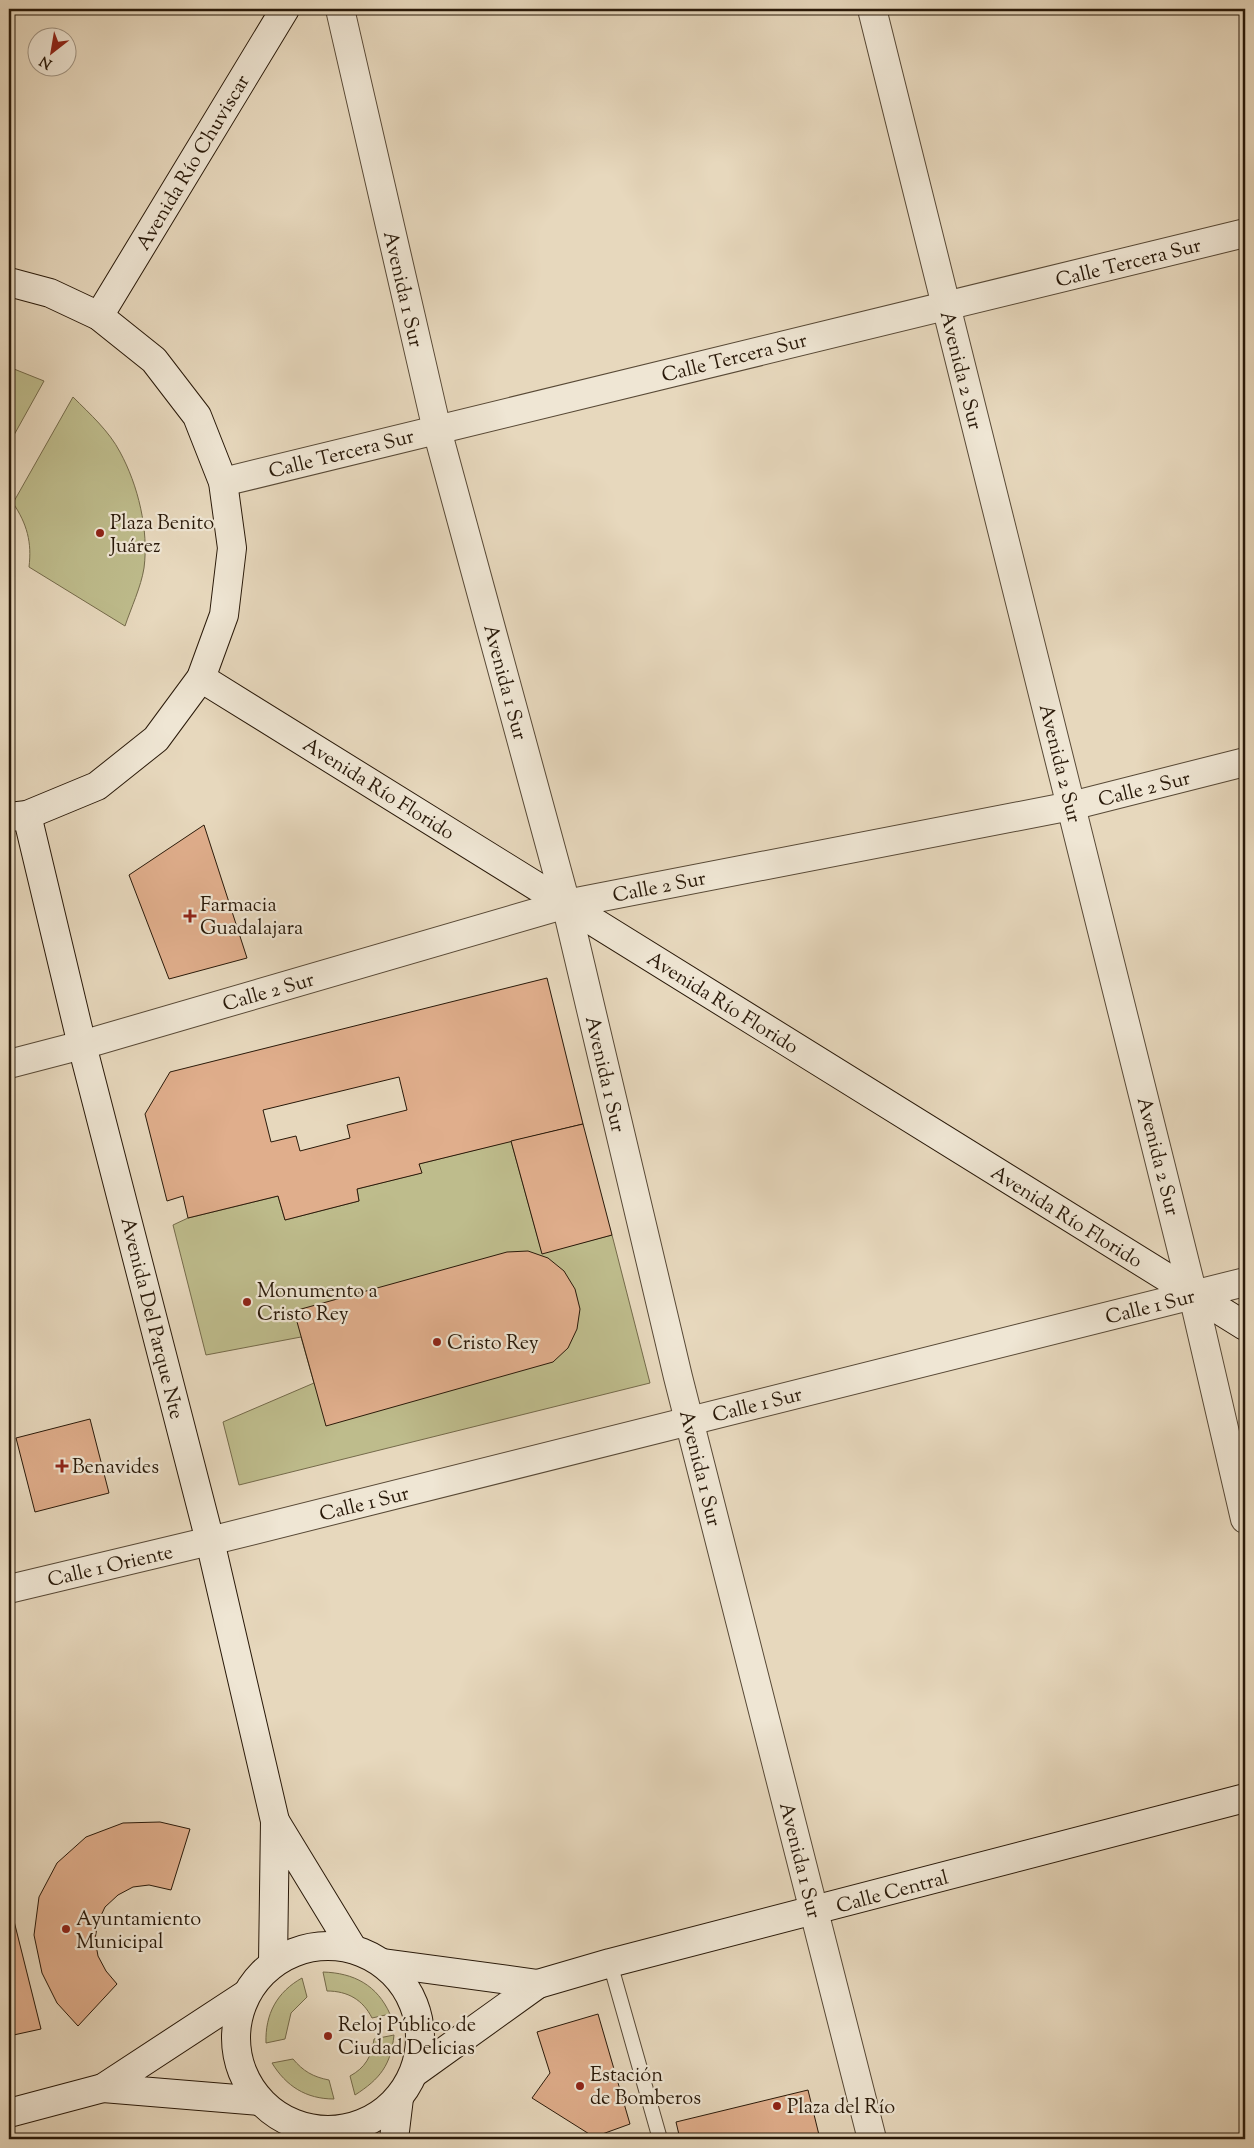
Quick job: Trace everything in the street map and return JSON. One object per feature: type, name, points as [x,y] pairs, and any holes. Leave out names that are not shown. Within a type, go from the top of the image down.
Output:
[{"type":"street","name":"Avenida Río Chuviscar","points":[[99,316],[285,9]]},
{"type":"street","name":"Avenida 1 Sur","points":[[340,9],[437,430],[566,904],[689,1421],[872,2139]]},
{"type":"street","name":"Avenida 2 Sur","points":[[872,9],[1194,1295],[1245,1519]]},
{"type":"street","name":"Calle Tercera Sur","points":[[223,482],[1245,233]]},
{"type":"street","points":[[9,282],[50,293],[99,316],[154,360],[197,416],[223,482],[232,548],[224,615],[201,678],[156,739],[97,786],[18,816]]},
{"type":"street","name":"Avenida Río Florido","points":[[201,678],[1245,1326]]},
{"type":"street","name":"Calle 2 Sur","points":[[9,1064],[82,1045],[566,904],[1071,806],[1245,762]]},
{"type":"street","name":"Avenida Del Parque Nte","points":[[18,816],[82,1045],[210,1541],[275,1821]]},
{"type":"street","name":"Calle 1 Sur","points":[[210,1541],[1245,1282]]},
{"type":"street","name":"Calle 1 Oriente","points":[[9,1588],[210,1541]]},
{"type":"street","name":"Calle Central","points":[[538,1984],[610,1963],[1245,1798]]},
{"type":"street","points":[[275,1821],[353,1949]]},
{"type":"street","points":[[273,1962],[275,1821]]},
{"type":"street","points":[[326,1945],[353,1949],[382,1963],[404,1984],[418,2012],[420,2043],[414,2073],[399,2098],[380,2115],[357,2126],[332,2130],[292,2129],[260,2101],[244,2077],[236,2051],[236,2022],[245,1995],[257,1977],[273,1962],[298,1950],[326,1945]]},
{"type":"street","points":[[382,1963],[538,1984]]},
{"type":"street","points":[[414,2073],[538,1984]]},
{"type":"street","points":[[9,2113],[103,2088],[245,1995]]},
{"type":"street","points":[[103,2088],[260,2101]]},
{"type":"street","points":[[394,2139],[399,2098]]},
{"type":"lane","points":[[610,1963],[660,2139]]},
{"type":"shaded area","points":[[9,367],[44,381],[9,444]]},
{"type":"shaded area","points":[[73,397],[99,423],[116,444],[132,479],[141,508],[145,538],[144,568],[125,626],[29,567],[29,541],[22,518],[13,503]]},
{"type":"shaded area","points":[[511,1141],[542,1253],[612,1235],[650,1383],[239,1485],[223,1422],[314,1383],[301,1337],[206,1355],[173,1225],[188,1218],[278,1196],[285,1220],[359,1201],[357,1189],[421,1173],[419,1164]]},
{"type":"shaded area","points":[[323,1972],[354,1978],[371,1988],[385,2004],[390,2014],[372,2018],[364,2006],[354,1998],[335,1991],[327,1991]]},
{"type":"shaded area","points":[[302,1978],[307,1997],[291,2013],[285,2039],[266,2043],[270,2013],[274,2005],[286,1990]]},
{"type":"shaded area","points":[[394,2035],[390,2055],[383,2070],[378,2077],[355,2095],[350,2076],[367,2061],[372,2051],[374,2039]]},
{"type":"shaded area","points":[[293,2059],[309,2073],[329,2080],[334,2099],[314,2097],[298,2090],[284,2078],[272,2063]]},
{"type":"building","name":"Farmacia Guadalajara","points":[[204,825],[247,958],[169,979],[129,875]]},
{"type":"building","points":[[547,978],[583,1124],[419,1164],[422,1173],[357,1189],[359,1201],[285,1220],[278,1196],[188,1218],[183,1196],[167,1201],[145,1114],[170,1072]],"holes":[[[399,1077],[407,1110],[347,1125],[350,1138],[300,1151],[296,1136],[271,1142],[263,1110]]]},
{"type":"building","points":[[583,1124],[612,1235],[542,1254],[511,1141]]},
{"type":"building","name":"Cristo Rey","points":[[528,1251],[548,1258],[564,1271],[575,1289],[580,1309],[577,1329],[568,1348],[553,1362],[326,1426],[294,1311],[507,1252]]},
{"type":"building","name":"Benavides","points":[[90,1419],[109,1493],[35,1512],[16,1438]]},
{"type":"building","name":"Ayuntamiento Municipal","points":[[160,1822],[190,1829],[171,1890],[149,1885],[133,1887],[118,1895],[105,1907],[98,1922],[95,1939],[98,1956],[106,1971],[117,1984],[78,2026],[57,2003],[42,1973],[34,1935],[39,1897],[57,1863],[86,1837],[123,1823]]},
{"type":"building","points":[[9,1901],[41,2029],[9,2036]]},
{"type":"building","name":"Estación de Bomberos","points":[[598,2014],[630,2124],[594,2137],[532,2098],[550,2073],[537,2032]]},
{"type":"building","name":"Plaza del Río","points":[[808,2090],[820,2139],[680,2139],[676,2122]]},
{"type":"place","name":"Plaza Benito Juárez","points":[[100,533]]},
{"type":"place","name":"Farmacia Guadalajara","points":[[190,916]]},
{"type":"place","name":"Monumento a Cristo Rey","points":[[247,1302]]},
{"type":"place","name":"Cristo Rey","points":[[437,1342]]},
{"type":"place","name":"Benavides","points":[[62,1466]]},
{"type":"place","name":"Ayuntamiento Municipal","points":[[66,1929]]},
{"type":"place","name":"Reloj Público de Ciudad Delicias","points":[[328,2036]]},
{"type":"place","name":"Estación de Bomberos","points":[[580,2086]]},
{"type":"place","name":"Plaza del Río","points":[[777,2106]]}]
